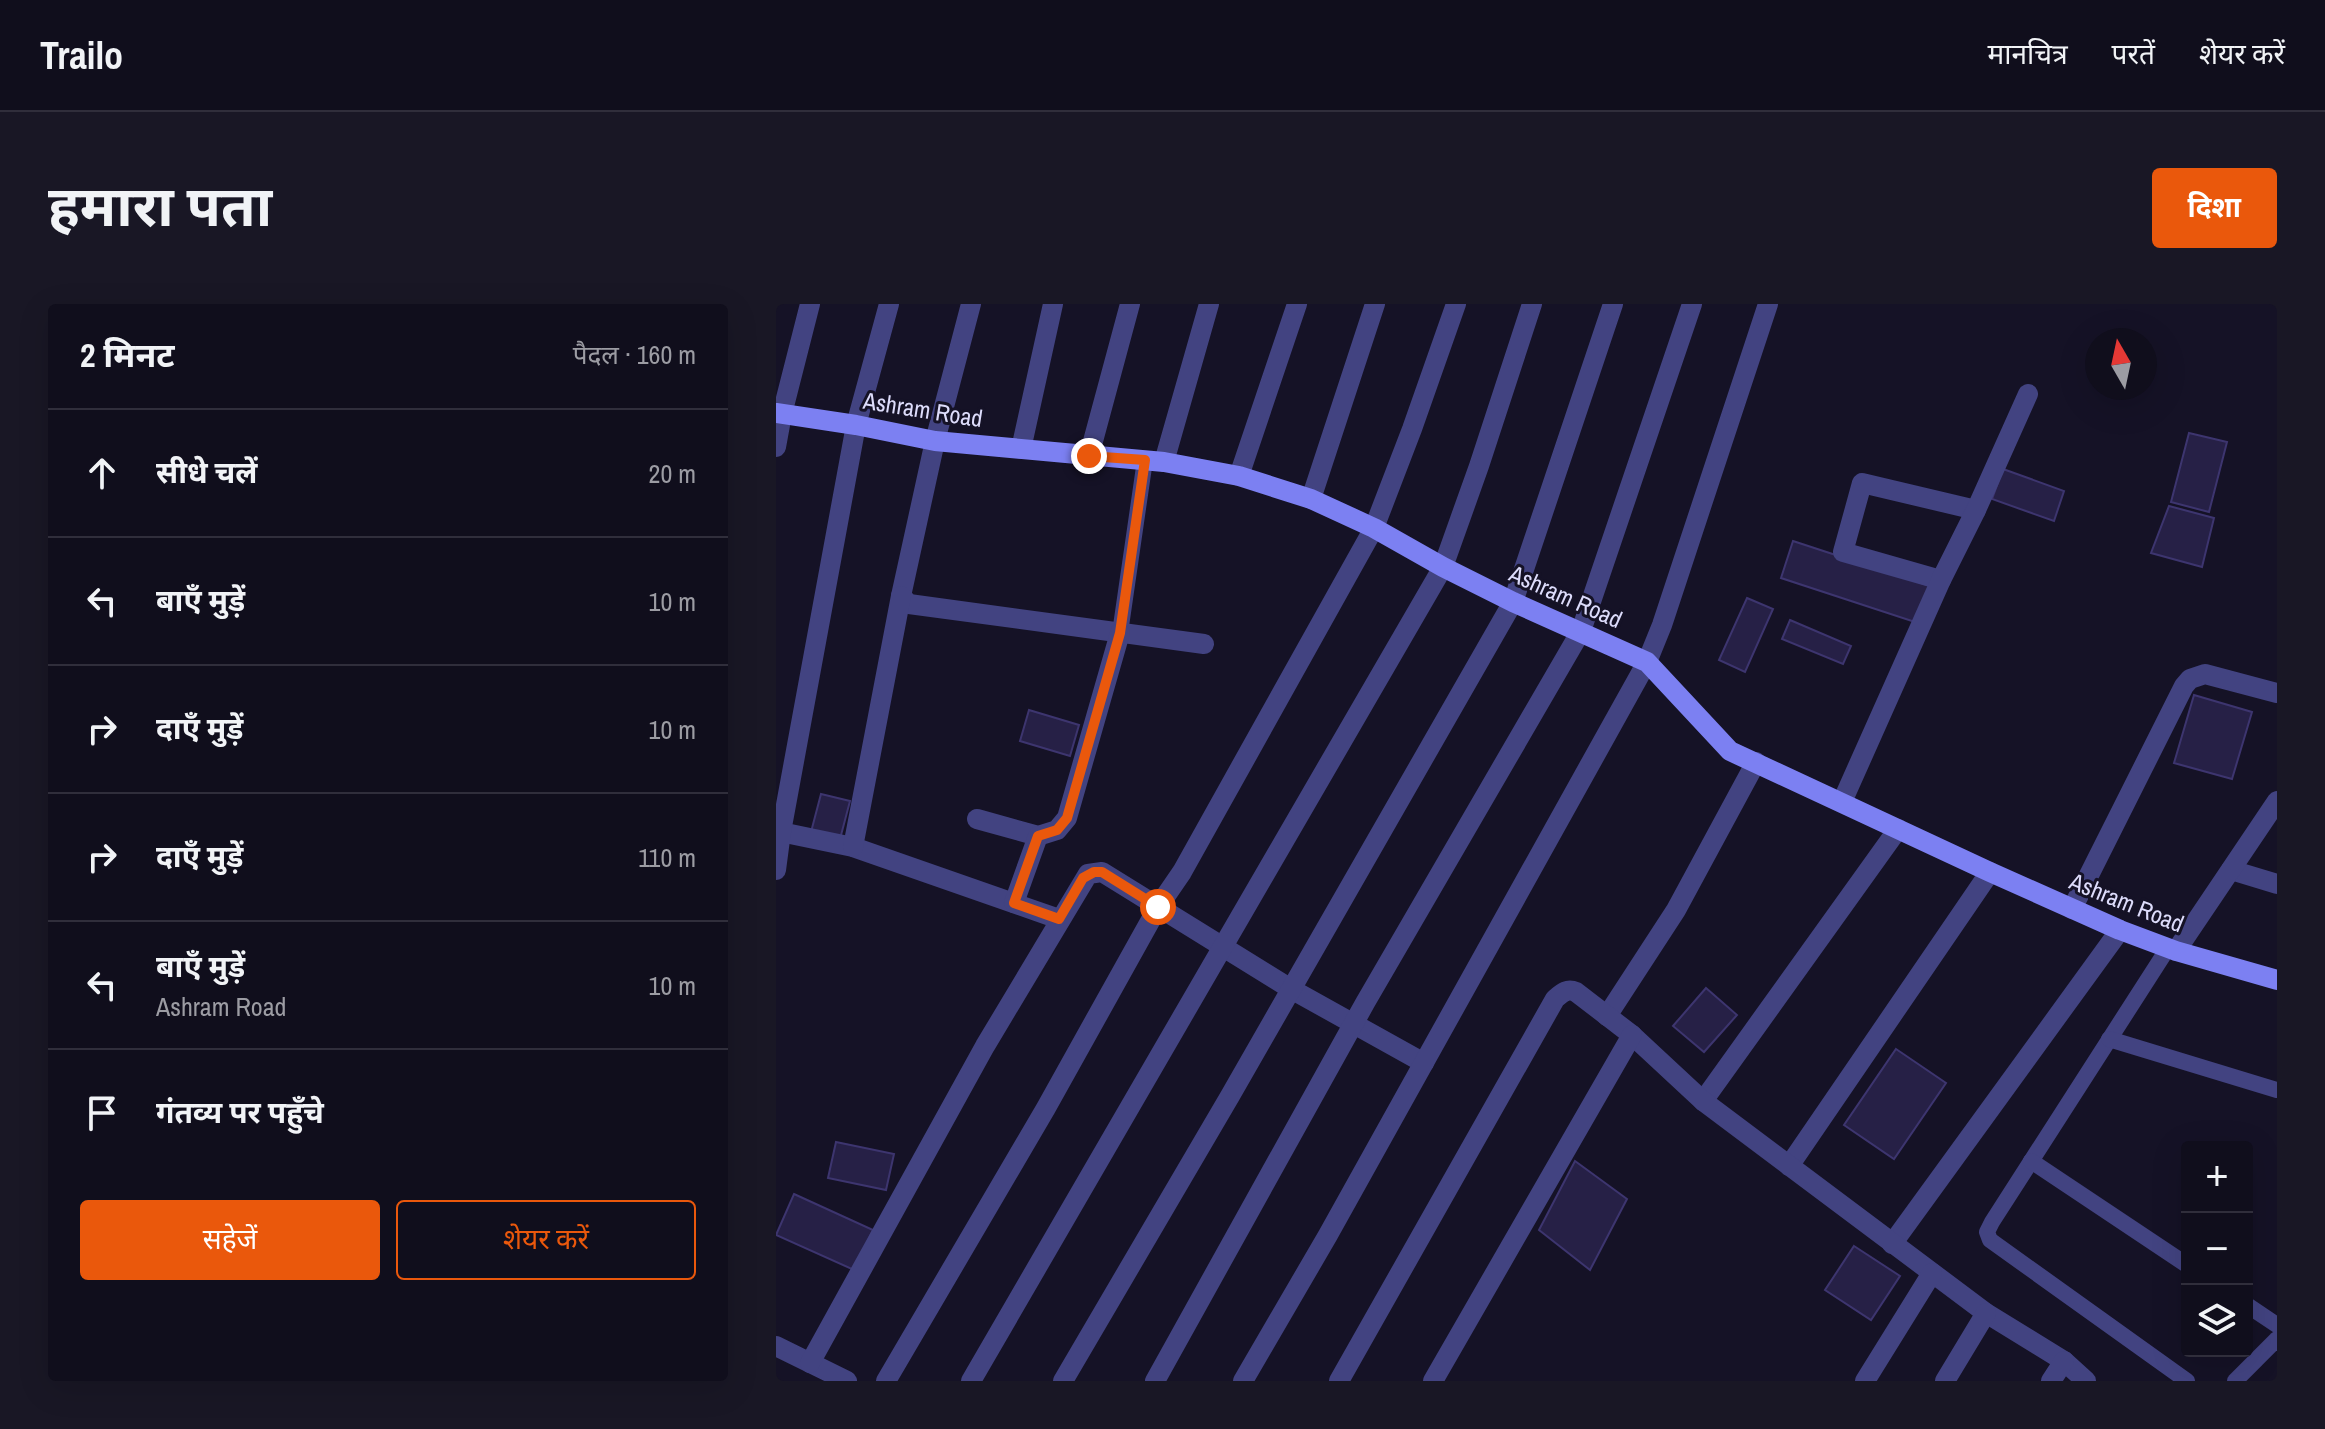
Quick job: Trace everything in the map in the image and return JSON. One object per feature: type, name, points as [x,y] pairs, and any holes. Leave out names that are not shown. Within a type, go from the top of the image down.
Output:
[{"type":"street","points":[[776,447],[779,413],[810,304]]},
{"type":"street","points":[[776,870],[778,832],[856,425],[889,304]]},
{"type":"street","points":[[853,847],[901,596],[935,441],[971,304]]},
{"type":"street","points":[[1021,449],[1053,304]]},
{"type":"street","points":[[1089,456],[1130,304]]},
{"type":"street","points":[[1155,461],[1209,304]]},
{"type":"street","points":[[1239,476],[1297,304]]},
{"type":"street","points":[[1311,499],[1375,304]]},
{"type":"street","points":[[886,1381],[1046,1108],[1158,907],[1182,872],[1374,528],[1456,304]]},
{"type":"street","points":[[971,1381],[1443,567],[1532,304]]},
{"type":"street","points":[[1063,1381],[1513,602],[1613,304]]},
{"type":"street","points":[[1155,1381],[1354,1023],[1581,631],[1692,304]]},
{"type":"street","points":[[1243,1381],[1647,662],[1768,304]]},
{"type":"street","points":[[1842,802],[2028,394]]},
{"type":"street","name":"Ashram Road","points":[[779,413],[935,441],[1155,461],[1239,476],[1311,499],[1374,528],[1513,602],[1647,662],[1730,751],[2120,930],[2277,980]]},
{"type":"street","points":[[1941,580],[1843,552],[1862,483],[1976,510]]},
{"type":"street","points":[[901,596],[909,604],[1204,644]]},
{"type":"street","points":[[977,819],[1038,836],[1057,830],[1067,818],[1120,633]]},
{"type":"street","points":[[2072,909],[2190,679],[2205,674],[2277,693]]},
{"type":"street","points":[[1607,1016],[1676,910],[1756,762]]},
{"type":"street","points":[[2172,949],[2231,870],[2268,829],[2277,801]]},
{"type":"street","points":[[1703,1101],[1898,829]]},
{"type":"street","points":[[778,832],[853,847],[1059,919]]},
{"type":"street","points":[[1014,903],[1038,836]]},
{"type":"street","points":[[2231,870],[2277,884]]},
{"type":"street","points":[[810,1363],[985,1046],[1083,878],[1094,872],[1102,872],[1291,989],[1424,1063]]},
{"type":"street","points":[[1789,1166],[1990,872]]},
{"type":"street","points":[[1892,1244],[2120,930]]},
{"type":"street","points":[[1339,1381],[1555,999],[1564,991],[1571,990],[1632,1035],[1703,1101],[1986,1313],[2064,1361],[2086,1381]]},
{"type":"street","points":[[1433,1381],[1632,1035]]},
{"type":"street","points":[[1865,1381],[1932,1273]]},
{"type":"street","points":[[1945,1381],[1986,1313]]},
{"type":"street","points":[[776,1346],[847,1381]]},
{"type":"street","points":[[2051,1381],[2064,1361]]},
{"type":"lane","points":[[1120,633],[1155,461]]},
{"type":"lane","points":[[2172,949],[2109,1039],[1987,1232],[1990,1240],[2187,1381]]},
{"type":"lane","points":[[2109,1039],[2277,1090]]},
{"type":"lane","points":[[2031,1161],[2181,1261]]},
{"type":"lane","points":[[2253,1309],[2277,1325]]},
{"type":"lane","points":[[2235,1381],[2277,1339]]},
{"type":"building","points":[[2189,433],[2227,442],[2209,512],[2171,502]]},
{"type":"building","points":[[2003,469],[2064,491],[2054,521],[1992,499]]},
{"type":"building","points":[[2169,506],[2214,518],[2202,567],[2151,553]]},
{"type":"building","points":[[1793,541],[1930,586],[1918,623],[1781,578]]},
{"type":"building","points":[[1747,598],[1773,609],[1745,672],[1719,660]]},
{"type":"building","points":[[1790,620],[1851,646],[1843,664],[1782,639]]},
{"type":"building","points":[[2194,695],[2252,712],[2232,779],[2174,763]]},
{"type":"building","points":[[1029,710],[1079,725],[1070,756],[1020,741]]},
{"type":"building","points":[[821,794],[850,801],[840,839],[811,832]]},
{"type":"building","points":[[1706,988],[1737,1015],[1704,1052],[1673,1026]]},
{"type":"building","points":[[1896,1049],[1946,1083],[1894,1159],[1844,1125]]},
{"type":"building","points":[[836,1142],[894,1154],[886,1190],[828,1178]]},
{"type":"building","points":[[1575,1161],[1627,1199],[1590,1270],[1539,1230]]},
{"type":"building","points":[[794,1194],[873,1230],[854,1270],[776,1235]]},
{"type":"building","points":[[1854,1246],[1900,1276],[1871,1320],[1825,1290]]},
{"type":"route","points":[[1089,456],[1145,460],[1120,633],[1067,818],[1057,830],[1038,836],[1014,903],[1059,919],[1083,878],[1094,872],[1102,872],[1158,907]]}]
